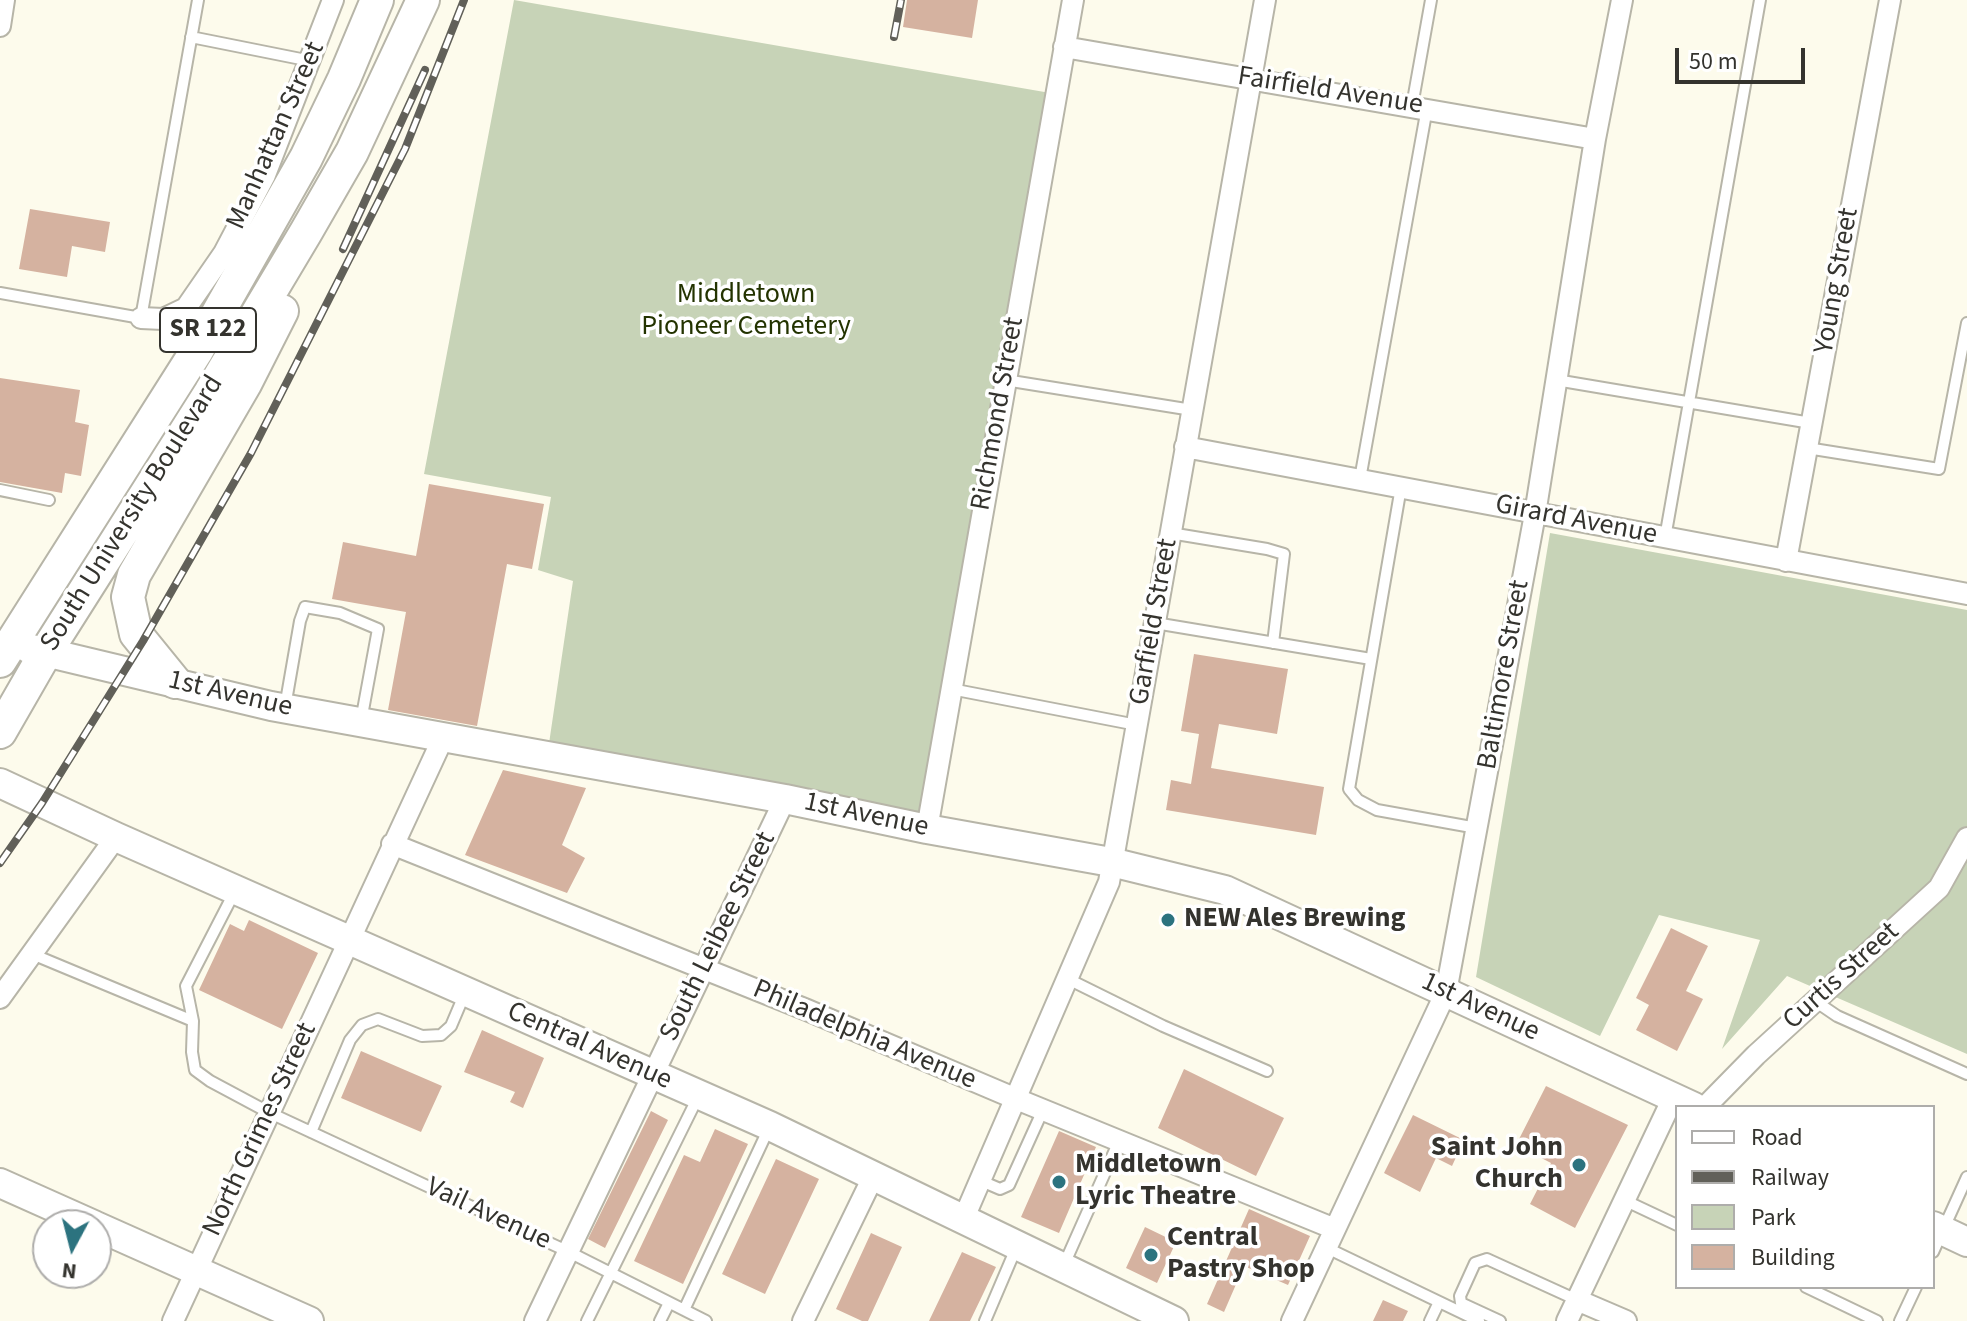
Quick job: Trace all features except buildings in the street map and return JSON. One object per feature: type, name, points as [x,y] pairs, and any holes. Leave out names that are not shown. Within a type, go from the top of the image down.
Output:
[{"type":"main road","name":"South University Boulevard","points":[[3,648],[196,352],[306,158],[377,0]]},
{"type":"main road","name":"South University Boulevard","points":[[0,732],[46,652],[210,393],[352,152],[423,0]]},
{"type":"main road","points":[[175,682],[136,634],[128,597],[134,575],[245,384],[345,189],[352,152]]},
{"type":"main road","name":"1st Avenue","points":[[3,648],[46,652],[360,723],[785,799],[927,829],[1111,862],[1225,890],[1684,1102]]},
{"type":"main road","name":"Central Avenue","points":[[0,783],[770,1126],[1174,1321]]},
{"type":"main road","points":[[0,1183],[59,1209]]},
{"type":"main road","points":[[112,1233],[309,1321]]},
{"type":"street","points":[[0,26],[4,0]]},
{"type":"street","name":"Manhattan Street","points":[[141,318],[163,319],[186,308],[224,253],[265,175],[333,0]]},
{"type":"street","name":"Richmond Street","points":[[927,829],[1073,0]]},
{"type":"street","name":"Garfield Street","points":[[963,1220],[1109,882],[1265,0]]},
{"type":"street","name":"Baltimore Street","points":[[1292,1321],[1446,992],[1535,514],[1595,139],[1622,0]]},
{"type":"street","name":"Young Street","points":[[1786,561],[1890,0]]},
{"type":"street","name":"Fairfield Avenue","points":[[1064,47],[1595,139]]},
{"type":"street","name":"Girard Avenue","points":[[1185,447],[1967,594]]},
{"type":"street","name":"North Grimes Street","points":[[173,1321],[443,738]]},
{"type":"street","name":"South Leibee Street","points":[[535,1321],[785,799]]},
{"type":"street","points":[[0,998],[116,837]]},
{"type":"street","name":"Curtis Street","points":[[1707,1105],[1756,1055],[1939,888],[1967,838]]},
{"type":"street","name":"Philadelphia Avenue","points":[[392,844],[807,1010],[1119,1141],[1331,1238]]},
{"type":"street","points":[[1567,1321],[1626,1201],[1675,1117]]},
{"type":"street","points":[[803,1321],[873,1177]]},
{"type":"street","points":[[1577,1300],[1626,1321]]},
{"type":"lane","points":[[0,293],[141,318],[198,0]]},
{"type":"lane","points":[[1360,479],[1420,107],[1431,0]]},
{"type":"lane","points":[[1665,538],[1760,0]]},
{"type":"lane","points":[[191,37],[311,61]]},
{"type":"lane","points":[[1807,448],[1939,469],[1967,323]]},
{"type":"lane","points":[[1005,380],[1192,410]]},
{"type":"lane","points":[[1556,380],[1811,423]]},
{"type":"lane","points":[[1401,487],[1349,789],[1358,800],[1377,810],[1477,828]]},
{"type":"lane","points":[[0,490],[49,500]]},
{"type":"lane","points":[[1170,533],[1284,554],[1273,643]]},
{"type":"lane","points":[[284,708],[305,607],[340,613],[378,629],[360,723]]},
{"type":"lane","points":[[1155,623],[1371,659]]},
{"type":"lane","points":[[951,689],[1137,725]]},
{"type":"lane","points":[[193,1021],[186,986],[235,890]]},
{"type":"lane","points":[[32,954],[193,1021]]},
{"type":"lane","points":[[1068,979],[1163,1026],[1267,1071]]},
{"type":"lane","points":[[311,1132],[350,1040],[362,1025],[378,1019],[422,1036],[441,1035],[451,1026],[466,992]]},
{"type":"lane","points":[[1815,1001],[1837,1016],[1967,1074]]},
{"type":"lane","name":"Vail Avenue","points":[[193,1021],[195,1070],[210,1081],[268,1112],[569,1252],[706,1321]]},
{"type":"lane","points":[[587,1321],[699,1095]]},
{"type":"lane","points":[[979,1180],[1000,1189],[1009,1185],[1043,1110]]},
{"type":"lane","points":[[684,1310],[770,1126]]},
{"type":"lane","points":[[1063,1268],[1119,1141]]},
{"type":"lane","points":[[1944,1238],[1967,1177]]},
{"type":"lane","points":[[1626,1201],[1675,1224]]},
{"type":"lane","points":[[1331,1238],[1439,1302],[1484,1319],[1500,1321]]},
{"type":"lane","points":[[985,1321],[1018,1245]]},
{"type":"lane","points":[[1484,1319],[1461,1303],[1460,1296],[1475,1263],[1487,1259],[1577,1300]]},
{"type":"lane","points":[[1810,1289],[1877,1321]]},
{"type":"lane","points":[[1900,1321],[1915,1289]]},
{"type":"lane","points":[[1430,1321],[1439,1302]]},
{"type":"lane","points":[[660,1321],[669,1303]]},
{"type":"green space","name":"Middletown Pioneer Cemetery","points":[[514,0],[1056,94],[927,829],[547,757],[573,581],[538,570],[551,497],[424,474]]},
{"type":"green space","points":[[1550,533],[1967,610],[1967,1054],[1787,976],[1722,1049],[1760,940],[1659,915],[1600,1036],[1476,977]]},
{"type":"railway","points":[[0,863],[42,803],[143,641],[251,453],[405,149],[464,0]]},
{"type":"railway","points":[[894,37],[901,0]]},
{"type":"railway","points":[[343,249],[425,70]]},
{"type":"place","name":"NEW Ales Brewing","points":[[1168,920]]},
{"type":"place","name":"Saint John Church","points":[[1579,1165]]},
{"type":"place","name":"Middletown Lyric Theatre","points":[[1059,1182]]},
{"type":"place","name":"Central Pastry Shop","points":[[1151,1255]]}]
